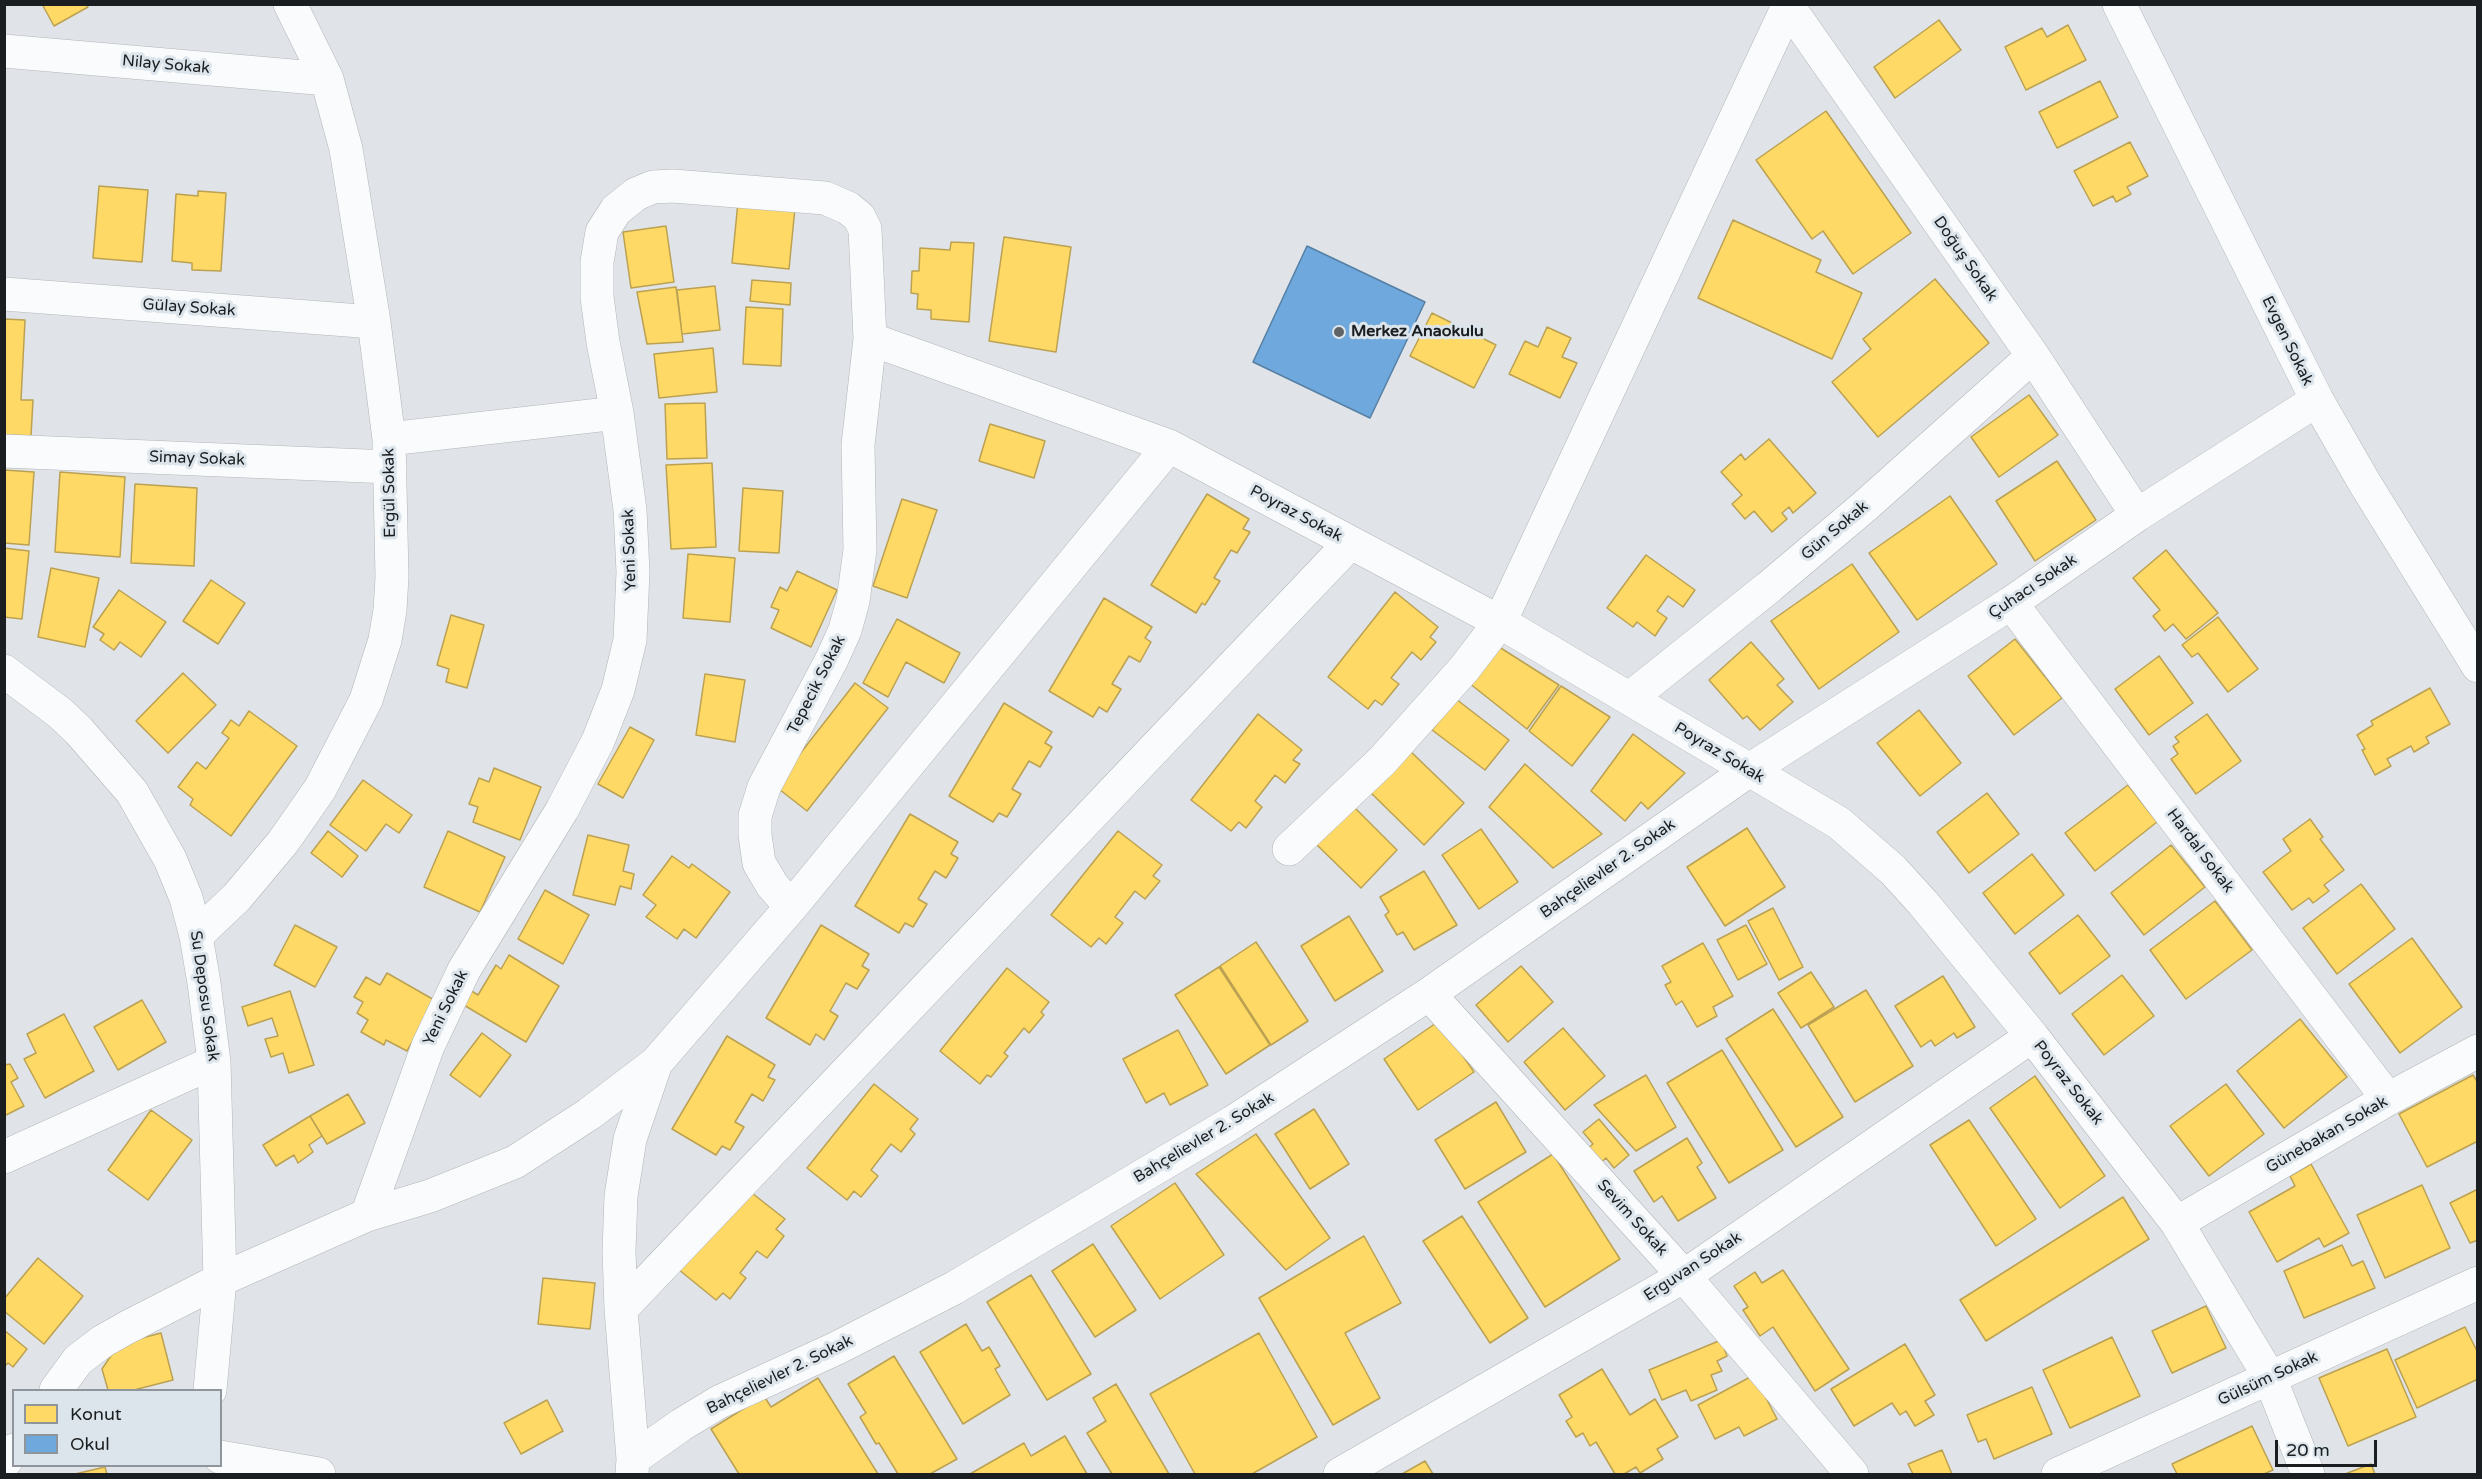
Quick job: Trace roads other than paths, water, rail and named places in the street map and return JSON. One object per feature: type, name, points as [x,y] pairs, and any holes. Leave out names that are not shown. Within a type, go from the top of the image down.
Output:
[{"type":"street","name":"Ergül Sokak","points":[[196,936],[237,897],[283,842],[320,789],[366,700],[382,651],[390,610],[392,577],[389,453],[374,322],[346,149],[327,79],[290,4]]},
{"type":"street","name":"Evgen Sokak","points":[[2119,4],[2317,400],[2364,482],[2478,666]]},
{"type":"street","name":"Doğuş Sokak","points":[[1789,5],[2033,356],[2137,515]]},
{"type":"street","points":[[1289,849],[1382,761],[1464,669],[1500,622],[1789,5]]},
{"type":"street","name":"Nilay Sokak","points":[[4,51],[327,79]]},
{"type":"street","name":"Yeni Sokak","points":[[367,1215],[428,1046],[464,970],[562,810],[598,741],[618,690],[630,640],[633,572],[630,510],[617,413],[597,297],[602,232],[616,210],[636,194],[652,187],[673,186],[825,198],[848,208],[859,217],[865,229],[870,339]]},
{"type":"street","name":"Gülay Sokak","points":[[4,294],[374,322]]},
{"type":"street","name":"Poyraz Sokak","points":[[870,339],[1169,446],[1500,622],[1839,823],[1893,870],[1923,903],[2032,1036],[2178,1223],[2270,1378],[2308,1474]]},
{"type":"street","name":"Tepecik Sokak","points":[[791,908],[772,885],[759,863],[754,835],[755,816],[764,787],[832,659],[845,630],[853,601],[860,550],[858,445],[870,339]]},
{"type":"street","name":"Gün Sokak","points":[[1630,698],[1865,506],[2033,356]]},
{"type":"street","name":"Çuhacı Sokak","points":[[1748,771],[2011,603],[2137,515],[2317,400]]},
{"type":"street","name":"Simay Sokak","points":[[4,451],[389,453],[617,413]]},
{"type":"street","points":[[57,1389],[78,1360],[103,1341],[220,1280],[367,1215],[430,1196],[514,1162],[589,1114],[656,1063],[791,908],[1169,446]]},
{"type":"street","points":[[621,1309],[1350,543]]},
{"type":"street","name":"Hardal Sokak","points":[[2011,603],[2388,1099]]},
{"type":"street","name":"Su Deposu Sokak","points":[[4,671],[60,713],[79,731],[132,792],[170,859],[186,898],[196,936],[208,1006],[214,1062],[220,1280],[210,1389]]},
{"type":"street","name":"Bahçelievler 2. Sokak","points":[[632,1467],[681,1425],[719,1402],[837,1348],[954,1288],[1233,1122],[1429,994],[1748,771]]},
{"type":"street","name":"Sevim Sokak","points":[[1429,994],[1684,1276],[1852,1474]]},
{"type":"street","name":"Erguvan Sokak","points":[[1340,1474],[1684,1276],[2032,1036]]},
{"type":"street","name":"Günebakan Sokak","points":[[2178,1223],[2388,1099],[2478,1051]]},
{"type":"street","points":[[4,1157],[214,1062]]},
{"type":"street","points":[[632,1467],[621,1309],[619,1251],[621,1196],[630,1139],[656,1063]]},
{"type":"street","name":"Gülsüm Sokak","points":[[2058,1474],[2478,1283]]},
{"type":"street","points":[[222,1456],[319,1474]]},
{"type":"place","name":"Merkez Anaokulu","points":[[1339,332]]}]
